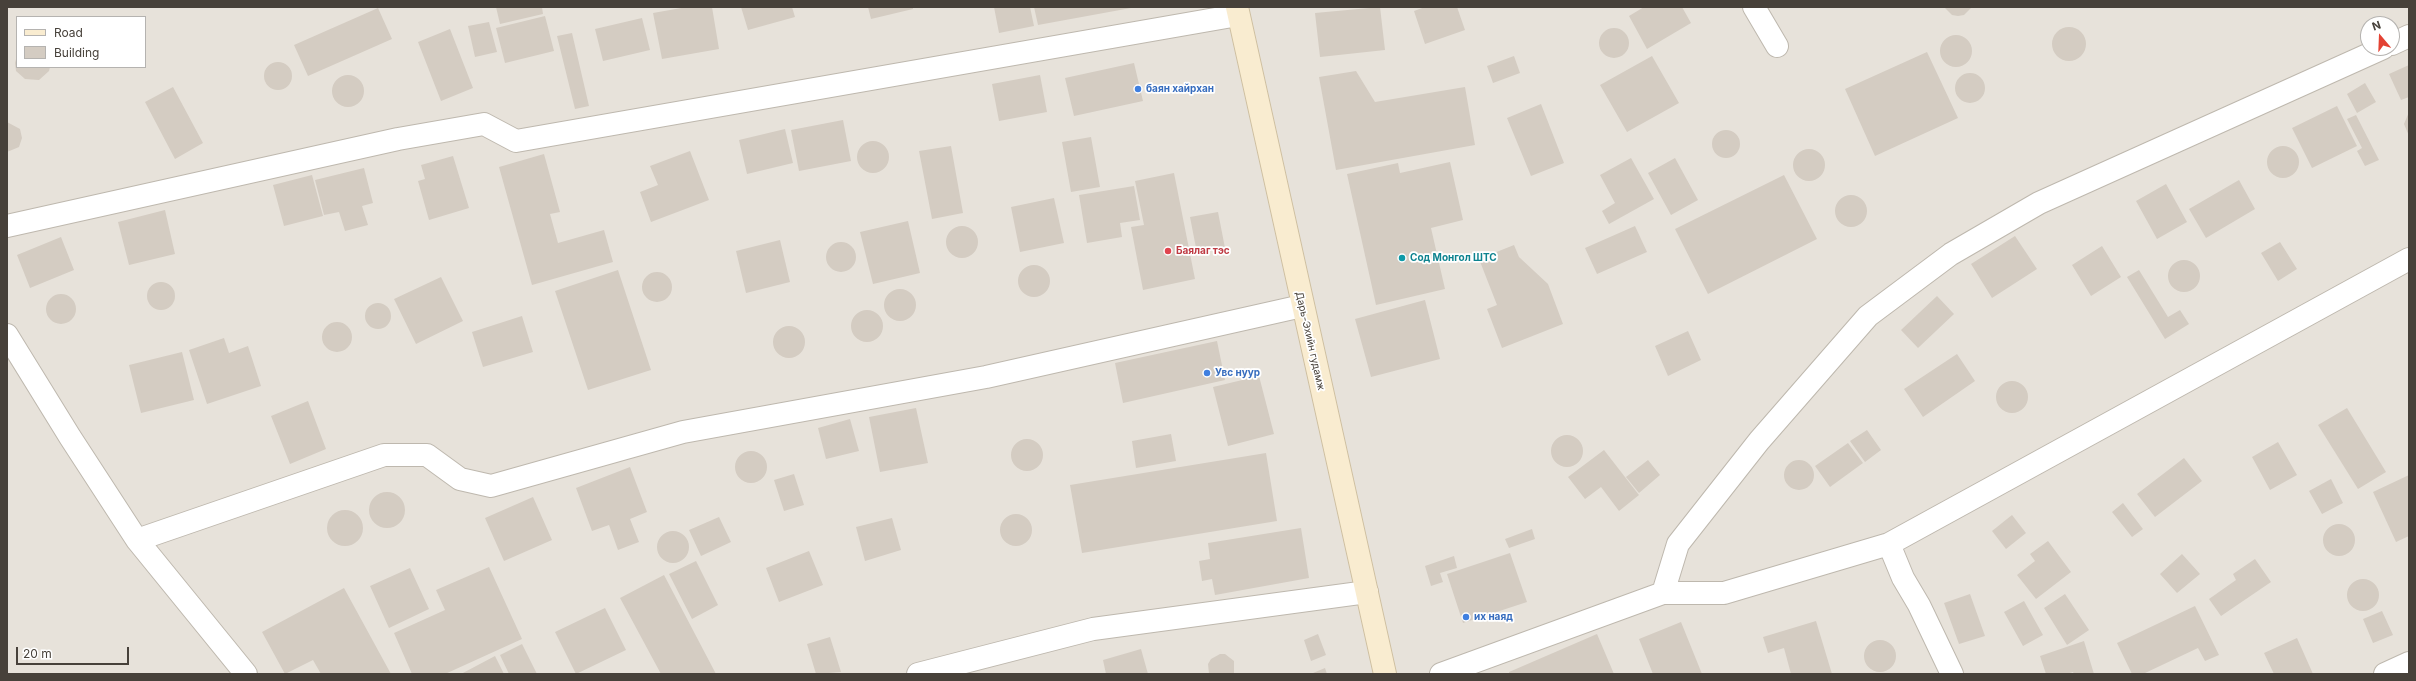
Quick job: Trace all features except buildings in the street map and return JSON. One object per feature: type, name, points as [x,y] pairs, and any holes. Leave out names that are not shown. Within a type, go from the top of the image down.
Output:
[{"type":"main road","name":"Дарь-Эхийн гудамж","points":[[1238,11],[1302,306],[1385,674]]},
{"type":"street","points":[[1754,7],[1777,46]]},
{"type":"street","points":[[7,226],[413,136],[484,124],[516,141],[1238,11]]},
{"type":"street","points":[[1663,593],[1678,544],[1758,441],[1868,316],[1951,254],[2039,204],[2365,56]]},
{"type":"street","points":[[1441,674],[1663,593],[1724,593],[1889,544],[2409,259]]},
{"type":"street","points":[[138,540],[384,455],[427,455],[460,479],[491,486],[683,432],[986,376],[1302,306]]},
{"type":"street","points":[[7,335],[70,437],[138,540],[246,674]]},
{"type":"street","points":[[1889,544],[1903,578],[1919,605],[1952,674]]},
{"type":"street","points":[[918,674],[1093,629],[1367,592]]},
{"type":"street","points":[[2385,674],[2409,663]]},
{"type":"shaded area","points":[[7,7],[2409,7],[2409,674],[7,674]]},
{"type":"place","name":"баян хайрхан","points":[[1138,89]]},
{"type":"place","name":"Баялаг тэс","points":[[1168,251]]},
{"type":"place","name":"Сод Монгол ШТС","points":[[1402,258]]},
{"type":"place","name":"Увс нуур","points":[[1207,373]]},
{"type":"place","name":"их наяд","points":[[1466,617]]}]
